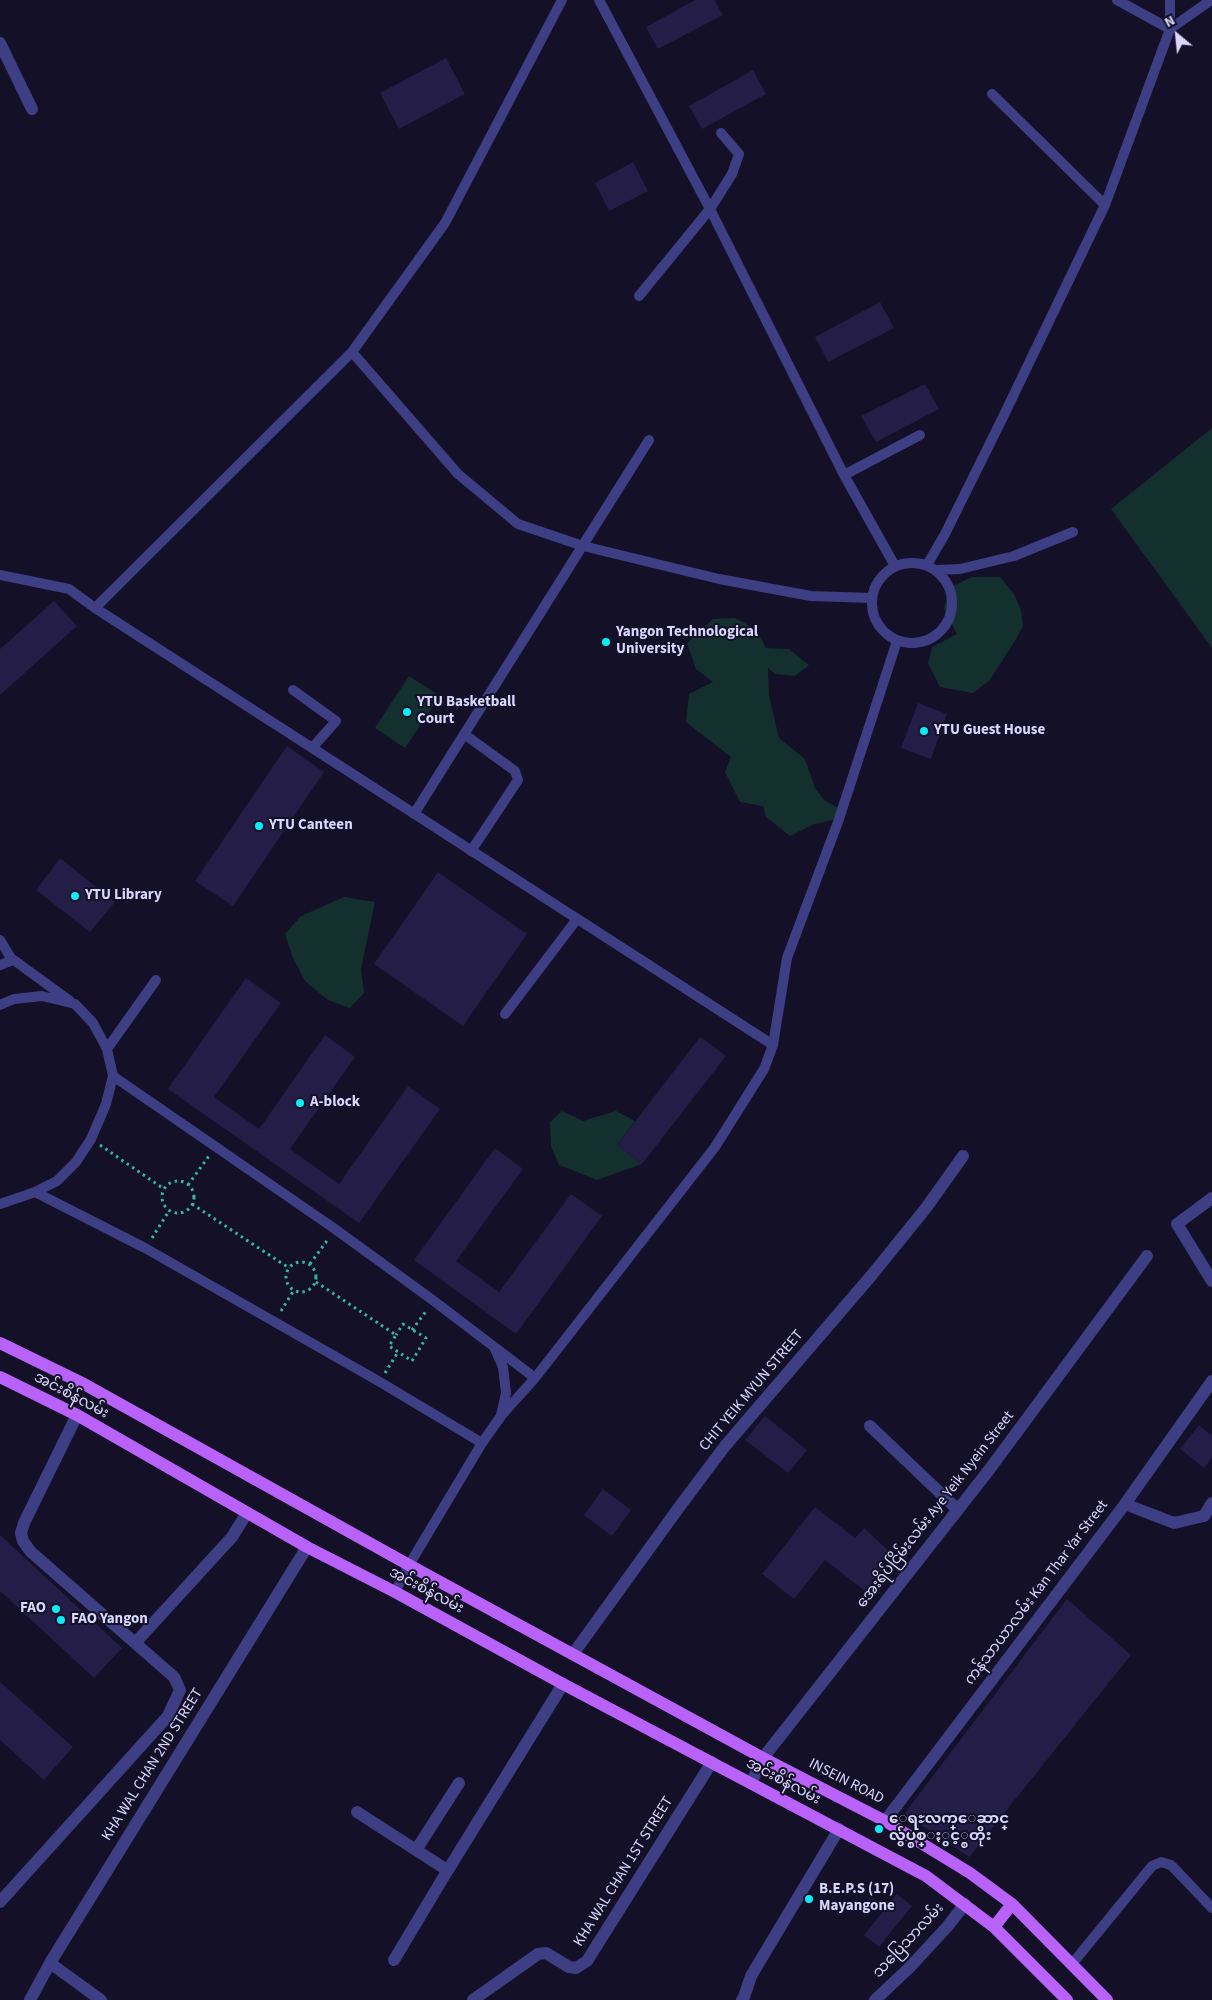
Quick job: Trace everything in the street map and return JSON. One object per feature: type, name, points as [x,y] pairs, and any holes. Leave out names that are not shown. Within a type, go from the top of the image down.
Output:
[{"type":"main road","name":"အင်းစိန်လမ်း","points":[[0,1343],[84,1384],[409,1565],[763,1758]]},
{"type":"main road","name":"အင်းစိန်လမ်း","points":[[0,1377],[77,1416],[307,1547],[840,1829]]},
{"type":"main road","name":"INSEIN ROAD","points":[[763,1758],[885,1821],[970,1873],[1012,1904]]},
{"type":"main road","points":[[840,1829],[926,1876],[965,1904],[994,1927],[1064,1999]]},
{"type":"main road","points":[[994,1927],[1012,1904],[1107,2000]]},
{"type":"street","points":[[0,43],[32,109]]},
{"type":"street","name":"CHIT YEIK MYUN STREET","points":[[574,1654],[725,1446],[871,1276],[926,1208],[963,1156]]},
{"type":"street","points":[[1212,1198],[1177,1224],[1212,1281]]},
{"type":"street","name":"အေးရိပ်ငြိမ်းလမ်း Aye Yeik Nyein Street","points":[[751,1783],[763,1758],[958,1510],[1148,1256]]},
{"type":"street","name":"ကန်သာယာလမ်း Kan Thar Yar Street","points":[[885,1821],[1125,1504],[1212,1381]]},
{"type":"street","points":[[2,1895],[168,1716],[180,1690],[174,1677],[31,1552],[23,1541],[21,1533],[24,1523],[77,1416]]},
{"type":"street","points":[[870,1426],[958,1510]]},
{"type":"street","points":[[1125,1504],[1174,1523],[1204,1516],[1212,1503]]},
{"type":"street","points":[[136,1642],[232,1537],[247,1513]]},
{"type":"street","name":"KHA WAL CHAN 2ND STREET","points":[[30,2000],[50,1963],[307,1547]]},
{"type":"street","points":[[394,1960],[447,1870],[563,1684]]},
{"type":"street","name":"KHA WAL CHAN 1ST STREET","points":[[473,2000],[538,1954],[546,1953],[569,1967],[576,1968],[586,1961],[712,1762]]},
{"type":"street","points":[[416,1850],[459,1783]]},
{"type":"street","points":[[357,1812],[447,1870]]},
{"type":"street","points":[[742,2000],[750,1976],[840,1829]]},
{"type":"street","name":"သပြေသာလမ်း","points":[[875,2000],[910,1967],[947,1927],[965,1904]]},
{"type":"street","points":[[50,1963],[101,2000]]},
{"type":"lane","points":[[95,608],[352,352],[445,223],[562,0]]},
{"type":"lane","points":[[598,0],[710,209],[844,475],[896,566]]},
{"type":"lane","points":[[1117,0],[1170,29]]},
{"type":"lane","points":[[931,568],[945,534],[1106,205],[1170,29],[1170,0]]},
{"type":"lane","points":[[1170,29],[1211,0]]},
{"type":"lane","points":[[992,94],[1106,205]]},
{"type":"lane","points":[[639,296],[710,209],[732,174],[739,154],[721,133]]},
{"type":"lane","points":[[352,352],[458,474],[518,524],[583,546],[720,580],[802,595],[871,598]]},
{"type":"lane","points":[[844,475],[920,435]]},
{"type":"lane","points":[[414,814],[649,440]]},
{"type":"lane","points":[[931,568],[944,577],[950,592],[952,607],[950,617],[941,630],[928,640],[913,643],[897,641],[888,636],[874,619],[871,598],[879,579],[896,566],[906,563],[931,568],[960,569],[1014,556],[1073,532]]},
{"type":"lane","points":[[0,575],[69,589],[95,608],[773,1045]]},
{"type":"lane","points":[[395,1592],[409,1565],[501,1416],[534,1378],[716,1148],[764,1069],[773,1045],[787,958],[838,822],[897,641]]},
{"type":"lane","points":[[293,690],[336,721],[312,748]]},
{"type":"lane","points":[[464,734],[515,770],[518,780],[471,851]]},
{"type":"lane","points":[[505,1014],[577,919]]},
{"type":"lane","points":[[0,940],[13,960],[75,1004],[93,1023],[107,1049],[113,1076],[106,1104],[91,1139],[76,1162],[57,1181],[35,1192],[0,1204]]},
{"type":"lane","points":[[0,966],[13,960]]},
{"type":"lane","points":[[107,1049],[156,980]]},
{"type":"lane","points":[[0,1005],[14,998],[42,996],[75,1004]]},
{"type":"lane","points":[[113,1076],[335,1229],[434,1301],[534,1378]]},
{"type":"lane","points":[[35,1192],[145,1248],[380,1382],[482,1444]]},
{"type":"lane","points":[[494,1347],[503,1367],[506,1393],[501,1416]]},
{"type":"lane","points":[[1072,1964],[1152,1866],[1161,1862],[1171,1865],[1212,1908]]},
{"type":"path","points":[[91,1139],[164,1188]]},
{"type":"path","points":[[188,1185],[215,1147]]},
{"type":"path","points":[[173,1182],[183,1182],[188,1185],[193,1194],[192,1204],[189,1209],[180,1213],[170,1211],[163,1203],[162,1193],[164,1188],[173,1182]]},
{"type":"path","points":[[192,1204],[289,1268]]},
{"type":"path","points":[[145,1248],[170,1211]]},
{"type":"path","points":[[310,1264],[335,1229]]},
{"type":"path","points":[[301,1261],[310,1264],[316,1272],[316,1282],[309,1290],[304,1292],[294,1290],[290,1287],[286,1277],[289,1268],[296,1262],[301,1261]]},
{"type":"path","points":[[316,1282],[396,1335]]},
{"type":"path","points":[[274,1321],[294,1290]]},
{"type":"path","points":[[412,1330],[434,1301]]},
{"type":"path","points":[[403,1324],[412,1330],[426,1338],[412,1361],[389,1346],[403,1324]]},
{"type":"path","points":[[380,1382],[398,1352]]},
{"type":"green space","points":[[1212,428],[1212,648],[1111,509]]},
{"type":"green space","points":[[972,577],[1000,577],[1014,594],[1021,610],[1023,626],[990,680],[973,693],[940,687],[928,663],[932,647],[957,634],[944,609],[949,588]]},
{"type":"green space","points":[[735,618],[756,629],[766,648],[789,649],[809,665],[795,676],[775,674],[768,668],[769,696],[779,738],[805,759],[815,788],[824,800],[838,808],[834,820],[814,824],[790,836],[766,817],[763,806],[740,802],[725,772],[731,757],[686,722],[689,694],[713,682],[696,669],[687,643],[713,619]]},
{"type":"green space","name":"YTU Basketball Court","points":[[409,676],[440,696],[405,748],[375,728]]},
{"type":"green space","points":[[344,897],[375,902],[361,969],[364,993],[350,1008],[328,1000],[305,981],[293,958],[285,934],[301,916]]},
{"type":"green space","points":[[562,1111],[583,1121],[616,1111],[635,1121],[617,1145],[642,1164],[597,1180],[559,1165],[551,1146],[550,1122]]},
{"type":"building","points":[[695,0],[714,0],[723,15],[658,49],[646,27]]},
{"type":"building","points":[[446,58],[465,94],[399,129],[380,93]]},
{"type":"building","points":[[753,70],[766,94],[702,129],[689,106]]},
{"type":"building","points":[[633,162],[648,191],[609,211],[595,183]]},
{"type":"building","points":[[880,302],[894,328],[828,362],[815,337]]},
{"type":"building","points":[[925,384],[939,409],[876,442],[861,416]]},
{"type":"building","points":[[54,601],[77,626],[0,695],[0,649]]},
{"type":"building","name":"YTU Guest House","points":[[918,703],[947,714],[931,759],[901,748]]},
{"type":"building","name":"YTU Canteen","points":[[287,746],[324,772],[233,906],[195,881]]},
{"type":"building","name":"YTU Library","points":[[60,858],[115,902],[90,932],[36,890]]},
{"type":"building","points":[[438,872],[527,934],[463,1026],[374,964]]},
{"type":"building","name":"A-block","points":[[246,978],[281,1003],[214,1097],[259,1129],[325,1035],[355,1057],[290,1149],[339,1184],[408,1086],[440,1109],[359,1223],[168,1089]]},
{"type":"building","points":[[700,1037],[726,1056],[642,1164],[617,1145]]},
{"type":"building","points":[[495,1148],[523,1169],[456,1261],[499,1292],[571,1194],[602,1216],[516,1334],[414,1260]]},
{"type":"building","points":[[765,1416],[807,1450],[788,1473],[745,1440]]},
{"type":"building","points":[[1199,1425],[1212,1436],[1212,1458],[1204,1468],[1180,1449]]},
{"type":"building","points":[[603,1489],[631,1510],[612,1536],[584,1515]]},
{"type":"building","points":[[815,1507],[855,1538],[864,1528],[891,1553],[879,1566],[891,1576],[874,1598],[825,1560],[794,1599],[762,1574]]},
{"type":"building","name":"FAO Yangon","points":[[0,1535],[122,1648],[94,1678],[0,1591]]},
{"type":"building","points":[[1067,1599],[1131,1655],[969,1857],[904,1814]]},
{"type":"building","points":[[0,1682],[73,1747],[44,1780],[0,1740]]},
{"type":"building","points":[[897,1894],[912,1906],[879,1947],[864,1935]]},
{"type":"place","name":"Yangon Technological University","points":[[606,642]]},
{"type":"place","name":"YTU Basketball Court","points":[[407,712]]},
{"type":"place","name":"YTU Guest House","points":[[924,731]]},
{"type":"place","name":"YTU Canteen","points":[[259,826]]},
{"type":"place","name":"YTU Library","points":[[75,896]]},
{"type":"place","name":"A-block","points":[[300,1103]]},
{"type":"place","name":"FAO","points":[[56,1609]]},
{"type":"place","name":"FAO Yangon","points":[[61,1620]]},
{"type":"place","name":"ေရႊလက္ေဆာင္ လ်ွပ္စစ္ႏွင့္စတိုး","points":[[879,1829]]},
{"type":"place","name":"B.E.P.S (17) Mayangone","points":[[809,1899]]}]
